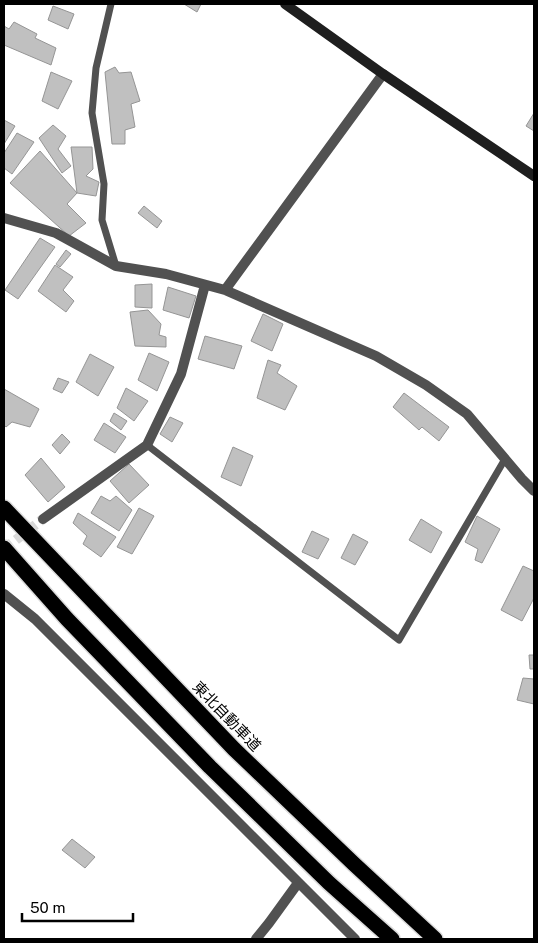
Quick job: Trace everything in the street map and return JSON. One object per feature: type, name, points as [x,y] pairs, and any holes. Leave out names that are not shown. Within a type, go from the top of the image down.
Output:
[{"type":"highway","name":"東北自動車道","points":[[4,508],[234,749],[435,939]]},
{"type":"highway","points":[[4,548],[67,619],[210,766],[329,883],[392,939]]},
{"type":"street","points":[[285,4],[383,74],[534,176]]},
{"type":"street","points":[[225,290],[383,74]]},
{"type":"street","points":[[4,218],[56,233],[116,266],[166,274],[225,290],[376,356],[426,385],[467,414],[504,459],[534,491]]},
{"type":"street","points":[[43,519],[147,445],[181,374],[205,285]]},
{"type":"street","points":[[4,594],[34,619],[355,939]]},
{"type":"street","points":[[256,939],[298,883]]},
{"type":"lane","points":[[111,4],[96,68],[92,113],[104,184],[102,220],[116,266]]},
{"type":"lane","points":[[147,445],[399,640],[504,459]]},
{"type":"building","points":[[184,4],[201,4],[197,12]]},
{"type":"building","points":[[53,6],[74,14],[68,29],[48,20]]},
{"type":"building","points":[[14,22],[37,34],[35,38],[56,48],[51,65],[4,45],[4,26],[9,29]]},
{"type":"building","points":[[115,67],[119,73],[131,72],[140,101],[131,104],[135,127],[125,130],[125,144],[112,144],[105,72]]},
{"type":"building","points":[[51,72],[72,81],[58,109],[42,101]]},
{"type":"building","points":[[534,113],[534,131],[526,126]]},
{"type":"building","points":[[4,120],[15,126],[4,144]]},
{"type":"building","points":[[53,125],[66,136],[58,149],[71,166],[62,173],[39,138]]},
{"type":"building","points":[[17,133],[34,142],[12,174],[4,168],[4,153]]},
{"type":"building","points":[[71,147],[92,147],[93,169],[86,176],[99,182],[96,196],[77,193]]},
{"type":"building","points":[[40,151],[77,193],[67,204],[86,223],[69,236],[10,183]]},
{"type":"building","points":[[144,206],[162,221],[157,228],[138,213]]},
{"type":"building","points":[[40,238],[55,247],[18,299],[5,290]]},
{"type":"building","points":[[66,250],[71,254],[60,267],[56,264]]},
{"type":"building","points":[[55,265],[73,277],[63,290],[74,301],[66,312],[38,291]]},
{"type":"building","points":[[152,284],[152,308],[135,307],[135,285]]},
{"type":"building","points":[[168,287],[196,296],[189,318],[163,310]]},
{"type":"building","points":[[148,310],[161,324],[159,335],[166,337],[166,347],[135,346],[130,312]]},
{"type":"building","points":[[263,314],[283,324],[272,351],[251,341]]},
{"type":"building","points":[[205,336],[242,346],[234,369],[198,359]]},
{"type":"building","points":[[149,353],[169,362],[157,391],[138,380]]},
{"type":"building","points":[[90,354],[114,367],[98,396],[76,382]]},
{"type":"building","points":[[268,360],[281,365],[277,373],[297,386],[285,410],[257,398]]},
{"type":"building","points":[[58,378],[69,382],[62,393],[53,389]]},
{"type":"building","points":[[126,388],[148,401],[134,421],[117,408]]},
{"type":"building","points":[[4,389],[39,409],[30,427],[12,422],[6,427],[4,425]]},
{"type":"building","points":[[404,393],[449,427],[439,441],[422,427],[419,430],[393,407]]},
{"type":"building","points":[[114,413],[127,421],[121,430],[110,421]]},
{"type":"building","points":[[170,417],[183,423],[172,442],[160,434]]},
{"type":"building","points":[[104,423],[126,437],[115,453],[94,440]]},
{"type":"building","points":[[62,434],[70,442],[60,454],[52,445]]},
{"type":"building","points":[[233,447],[253,456],[241,486],[221,477]]},
{"type":"building","points":[[41,458],[65,487],[48,502],[25,475]]},
{"type":"building","points":[[129,464],[149,485],[129,503],[110,481]]},
{"type":"building","points":[[101,496],[110,501],[116,496],[132,510],[119,531],[91,513]]},
{"type":"building","points":[[139,508],[154,516],[132,554],[117,547]]},
{"type":"building","points":[[78,513],[116,537],[101,557],[83,544],[87,536],[73,523]]},
{"type":"building","points":[[477,516],[500,529],[482,563],[475,560],[478,549],[465,542]]},
{"type":"building","points":[[421,519],[442,532],[431,553],[409,540]]},
{"type":"building","points":[[312,531],[329,539],[318,559],[302,552]]},
{"type":"building","points":[[353,534],[368,542],[355,565],[341,558]]},
{"type":"building","points":[[523,566],[534,571],[534,598],[522,621],[501,610]]},
{"type":"building","points":[[529,655],[534,655],[534,669],[530,669]]},
{"type":"building","points":[[523,678],[534,679],[534,704],[517,700]]},
{"type":"building","points":[[72,839],[95,857],[85,868],[62,850]]},
{"type":"tunnel","points":[[4,549],[43,519]]}]
